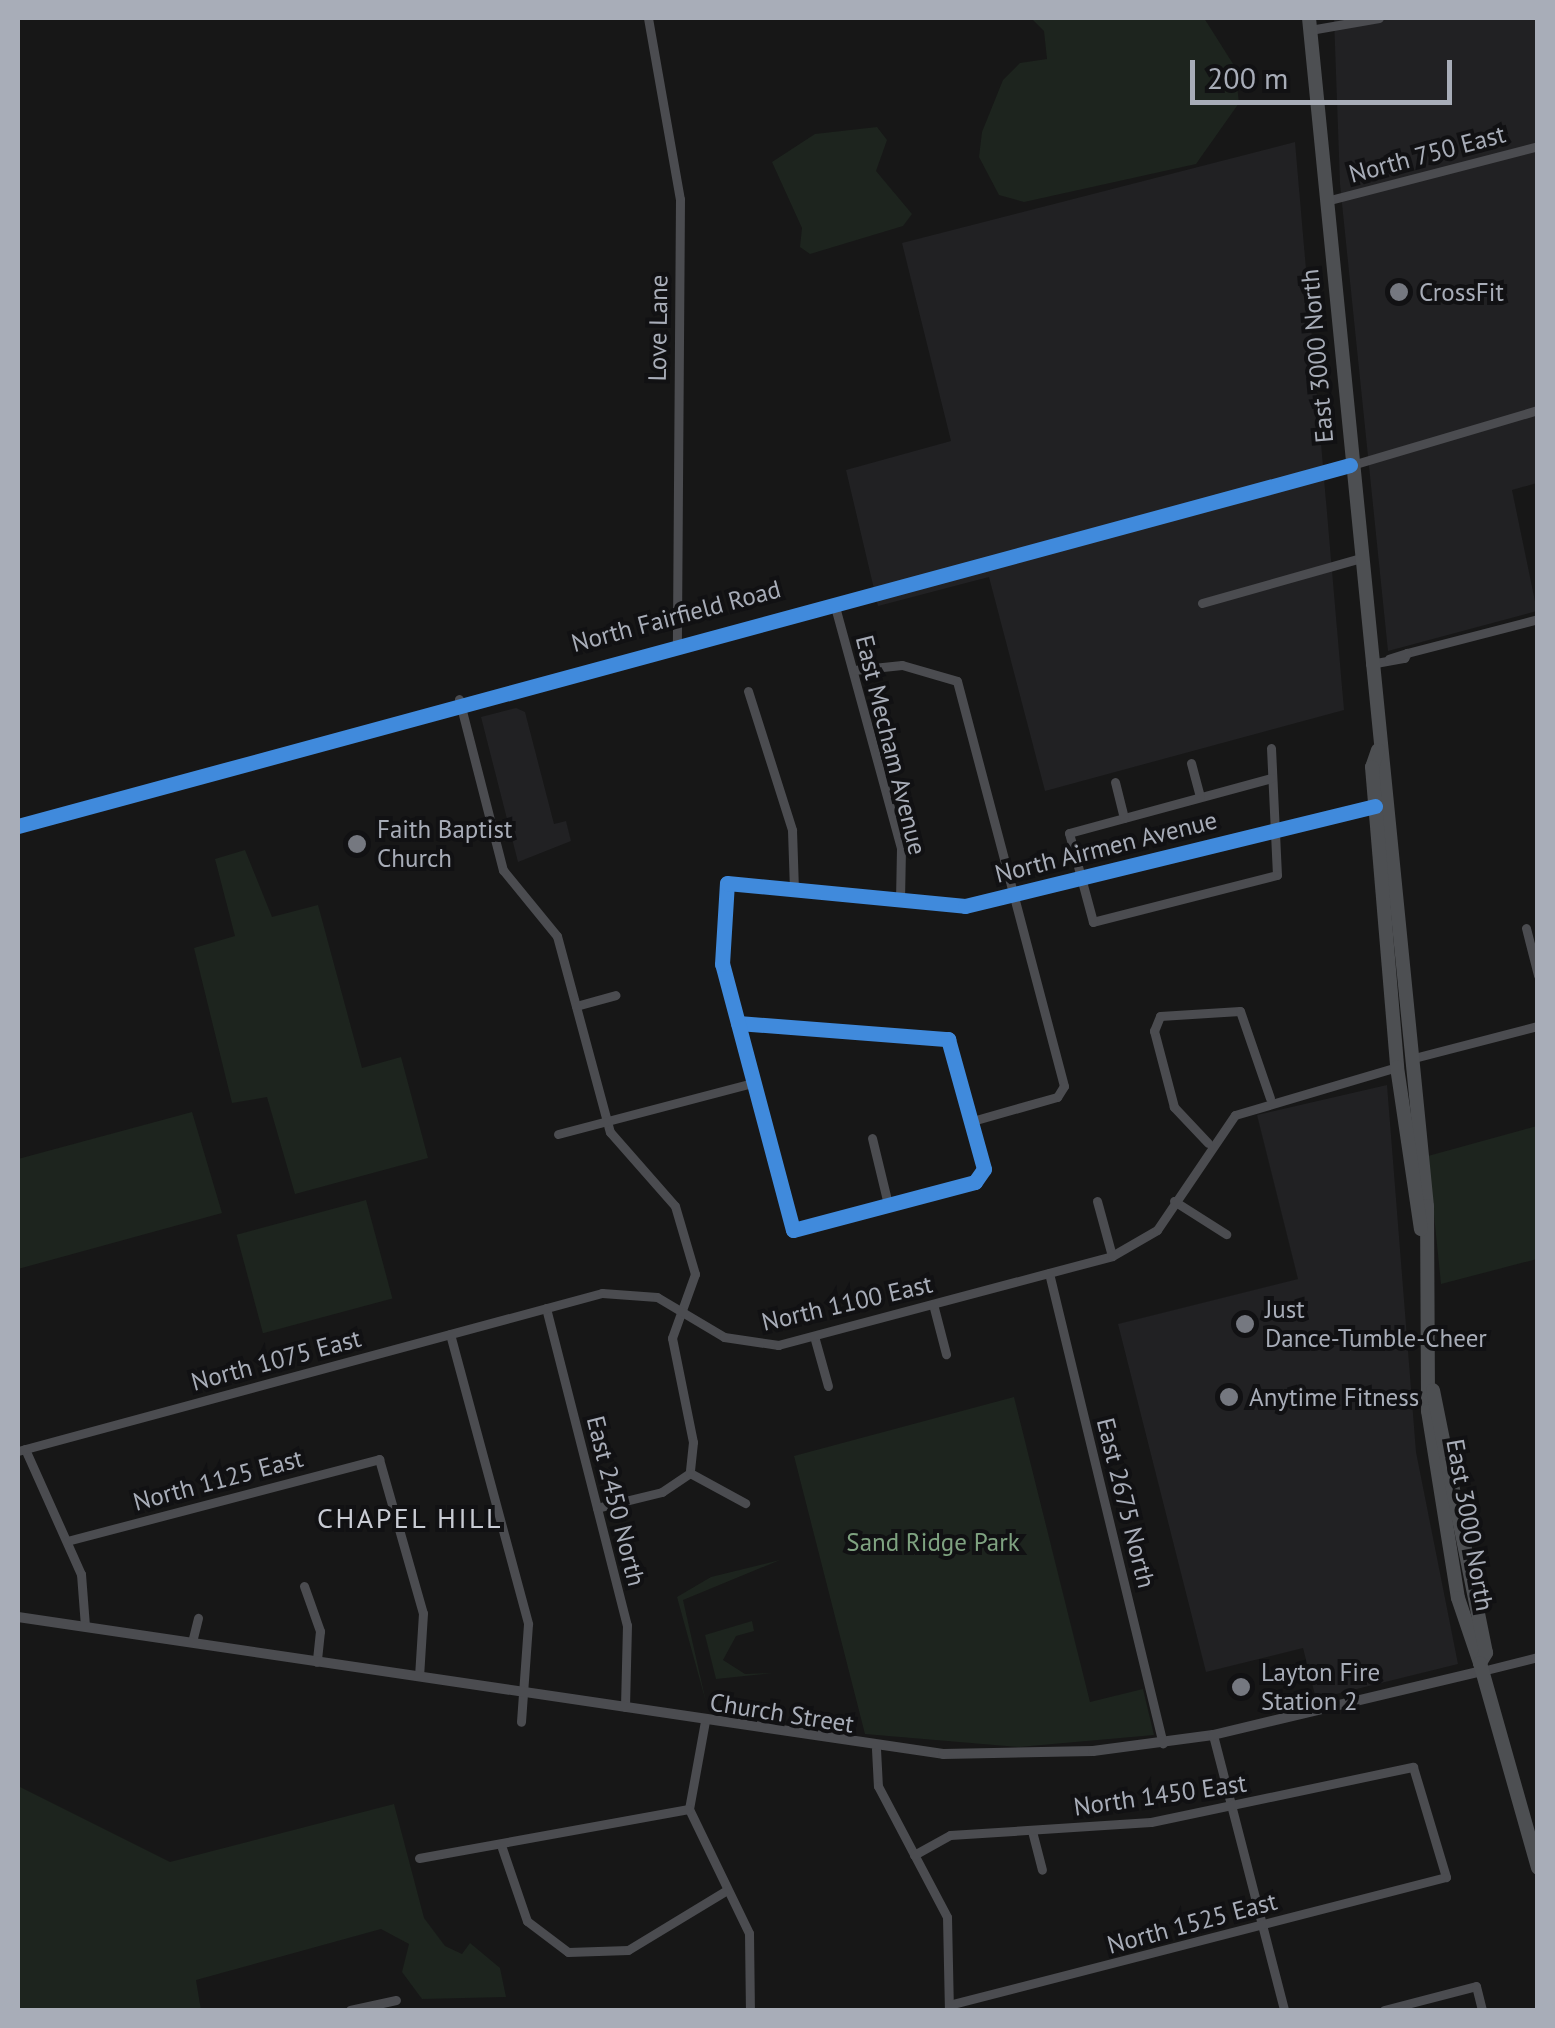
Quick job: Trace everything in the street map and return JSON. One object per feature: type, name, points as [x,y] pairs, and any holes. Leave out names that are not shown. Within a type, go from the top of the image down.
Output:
[{"type":"main road","name":"East 3000 North","points":[[1310,24],[1367,665],[1378,750],[1375,806],[1397,1067],[1422,1224]]},
{"type":"main road","name":"North Fairfield Road","points":[[18,826],[459,700],[1350,465]]},
{"type":"main road","name":"East 3000 North","points":[[1378,750],[1388,766],[1414,1058],[1435,1466],[1472,1656],[1481,1667],[1538,1868]]},
{"type":"main road","points":[[1384,895],[1404,1046],[1414,1058]]},
{"type":"street","name":"Love Lane","points":[[648,18],[680,199],[677,641]]},
{"type":"street","points":[[1310,24],[1379,18]]},
{"type":"street","name":"North 750 East","points":[[1326,201],[1538,146]]},
{"type":"street","name":"North Fairfield Road","points":[[1350,465],[1538,410]]},
{"type":"street","points":[[1202,602],[1358,559]]},
{"type":"street","name":"East Mecham Avenue","points":[[834,600],[901,848],[900,900]]},
{"type":"street","points":[[1367,665],[1538,619]]},
{"type":"street","points":[[854,670],[902,664],[951,676],[1014,898],[1063,1094],[972,1120]]},
{"type":"street","points":[[748,691],[795,845],[794,889]]},
{"type":"street","points":[[459,700],[504,870],[552,925],[606,1122],[681,1222],[695,1274],[672,1356],[694,1442],[690,1472],[662,1492],[597,1508]]},
{"type":"street","points":[[1271,748],[1277,875],[1093,922],[1070,833],[1272,778]]},
{"type":"street","points":[[1190,763],[1200,798]]},
{"type":"street","points":[[1115,782],[1124,818]]},
{"type":"street","name":"North Airmen Avenue","points":[[738,1023],[720,944],[727,883],[900,900],[1014,898],[1375,806]]},
{"type":"street","points":[[1526,928],[1538,974]]},
{"type":"street","points":[[576,1006],[616,995]]},
{"type":"street","points":[[1270,1098],[1240,1012],[1155,1022],[1174,1107],[1208,1143],[1270,1098],[1397,1067]]},
{"type":"street","points":[[738,1023],[948,1040],[984,1174],[793,1230],[738,1023]]},
{"type":"street","points":[[1414,1058],[1538,1026]]},
{"type":"street","points":[[558,1134],[752,1084]]},
{"type":"street","points":[[872,1138],[888,1204]]},
{"type":"street","name":"North 1100 East","points":[[546,1308],[630,1290],[752,1345],[814,1336],[1138,1247],[1174,1201],[1208,1143]]},
{"type":"street","points":[[1097,1201],[1112,1256]]},
{"type":"street","points":[[1174,1201],[1226,1234]]},
{"type":"street","name":"East 2675 North","points":[[1049,1273],[1163,1742]]},
{"type":"street","points":[[933,1304],[946,1354]]},
{"type":"street","name":"North 1075 East","points":[[21,1450],[546,1308]]},
{"type":"street","name":"East 2450 North","points":[[546,1308],[627,1624],[625,1707]]},
{"type":"street","points":[[450,1334],[528,1624],[521,1722]]},
{"type":"street","points":[[814,1336],[828,1386]]},
{"type":"street","points":[[21,1450],[67,1540],[84,1626]]},
{"type":"street","name":"North 1125 East","points":[[67,1540],[379,1459],[423,1613],[420,1676]]},
{"type":"street","points":[[690,1472],[745,1503]]},
{"type":"street","points":[[304,1586],[320,1631],[317,1662]]},
{"type":"street","name":"Church Street","points":[[18,1617],[625,1707],[876,1749],[1022,1756],[1213,1735],[1481,1667],[1538,1657]]},
{"type":"street","points":[[192,1642],[198,1618]]},
{"type":"street","points":[[706,1722],[689,1809],[751,1945],[750,2010]]},
{"type":"street","points":[[1213,1735],[1284,2010]]},
{"type":"street","points":[[876,1749],[878,1786],[947,1918],[949,2008]]},
{"type":"street","name":"North 1450 East","points":[[914,1854],[950,1835],[1230,1809],[1413,1767],[1446,1878]]},
{"type":"street","points":[[420,1858],[502,1848],[613,1817],[689,1809]]},
{"type":"street","points":[[1032,1830],[1042,1870]]},
{"type":"street","points":[[502,1848],[527,1921],[568,1952],[628,1950],[727,1890]]},
{"type":"street","name":"North 1525 East","points":[[949,2008],[1446,1878]]},
{"type":"street","points":[[1384,2010],[1476,1986],[1482,2010]]},
{"type":"street","points":[[349,2008],[396,2000]]},
{"type":"shaded area","points":[[1334,18],[1537,18],[1537,483],[1512,490],[1537,611],[1388,651],[1340,184]]},
{"type":"shaded area","points":[[1295,142],[1344,710],[1045,791],[989,577],[878,606],[846,470],[951,441],[902,243]]},
{"type":"shaded area","points":[[516,708],[525,712],[554,824],[566,821],[571,841],[518,862],[481,717]]},
{"type":"shaded area","points":[[1387,1085],[1416,1452],[1458,1664],[1316,1699],[1303,1648],[1206,1672],[1118,1324],[1298,1279],[1257,1115]]},
{"type":"green space","points":[[1031,18],[1204,18],[1235,67],[1239,103],[1196,164],[1024,202],[999,195],[979,157],[982,132],[1003,80],[1020,63],[1047,59],[1044,31]]},
{"type":"green space","points":[[877,127],[887,140],[876,171],[912,214],[903,226],[810,254],[800,247],[802,228],[772,162],[815,134]]},
{"type":"green space","points":[[245,850],[272,917],[318,905],[362,1068],[401,1057],[428,1158],[295,1194],[267,1097],[232,1103],[194,948],[235,936],[215,859]]},
{"type":"green space","points":[[192,1112],[222,1213],[18,1269],[18,1159]]},
{"type":"green space","points":[[1537,1126],[1537,1259],[1441,1284],[1428,1156]]},
{"type":"green space","points":[[366,1200],[392,1299],[263,1333],[237,1235]]},
{"type":"green space","name":"Sand Ridge Park","points":[[1014,1397],[1090,1702],[1143,1689],[1154,1735],[1019,1747],[865,1734],[794,1456]]},
{"type":"green space","points":[[780,1560],[683,1600],[706,1702],[677,1597],[711,1577]]},
{"type":"green space","points":[[752,1621],[754,1631],[736,1636],[723,1660],[745,1674],[773,1673],[716,1679],[705,1635]]},
{"type":"green space","points":[[18,1786],[170,1862],[394,1804],[424,1918],[445,1946],[462,1954],[470,1943],[500,1968],[506,1997],[422,1999],[402,1972],[409,1944],[381,1929],[196,1980],[201,2010],[18,2010]]},
{"type":"cycle path","points":[[18,826],[1350,465]]},
{"type":"cycle path","points":[[738,1023],[948,1039],[984,1169],[975,1182],[793,1230],[722,964],[727,883],[965,906],[1375,806]]},
{"type":"place","name":"CrossFit","points":[[1399,292]]},
{"type":"place","name":"Faith Baptist Church","points":[[357,844]]},
{"type":"place","name":"Just Dance-Tumble-Cheer","points":[[1245,1324]]},
{"type":"place","name":"Anytime Fitness","points":[[1229,1397]]},
{"type":"place","name":"Layton Fire Station 2","points":[[1241,1687]]},
{"type":"district","name":"CHAPEL HILL","points":[[410,1518]]}]
